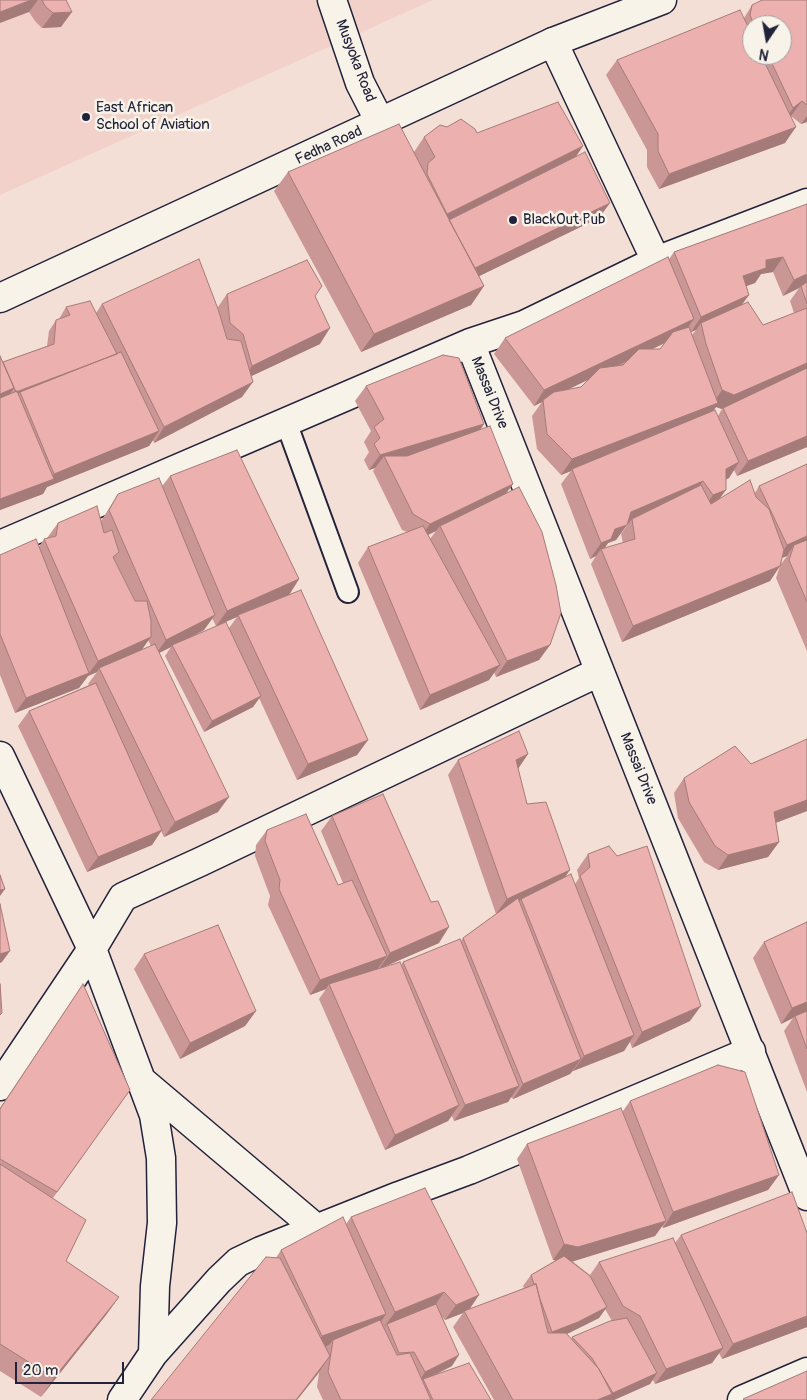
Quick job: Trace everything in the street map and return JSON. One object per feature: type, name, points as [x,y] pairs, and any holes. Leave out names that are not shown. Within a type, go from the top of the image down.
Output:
[{"type":"street","name":"Musyoka Road","points":[[332,0],[360,82],[380,122]]},
{"type":"street","name":"Fedha Road","points":[[0,298],[553,42],[662,0]]},
{"type":"street","points":[[553,42],[656,261]]},
{"type":"street","points":[[0,545],[470,343],[524,325],[656,261],[807,203]]},
{"type":"street","name":"Massai Drive","points":[[470,343],[807,1196]]},
{"type":"street","points":[[0,1086],[92,949],[123,897],[599,672]]},
{"type":"street","points":[[0,756],[92,949],[154,1115],[161,1167],[162,1223],[155,1286],[153,1354]]},
{"type":"street","points":[[122,1400],[153,1354],[219,1280],[238,1262],[399,1196],[469,1170],[751,1051]]},
{"type":"street","points":[[142,1081],[317,1229]]},
{"type":"street","points":[[742,1400],[807,1372]]},
{"type":"lane","points":[[286,422],[348,592]]},
{"type":"shaded area","name":"East African School of Aviation","points":[[0,0],[433,0],[0,195]]},
{"type":"building","points":[[0,0],[31,0],[0,12]]},
{"type":"building","points":[[42,0],[66,0],[72,12],[53,13],[45,6]]},
{"type":"building","points":[[762,0],[807,0],[807,105],[802,101],[793,108],[773,65],[792,65],[792,15],[750,15],[752,5]]},
{"type":"building","points":[[740,10],[742,15],[742,65],[766,65],[796,127],[669,174],[658,151],[658,134],[617,60]]},
{"type":"building","points":[[558,102],[583,146],[447,214],[427,174],[428,163],[435,157],[424,137],[440,125],[447,127],[461,119],[475,129],[477,133]]},
{"type":"building","points":[[399,124],[484,286],[374,334],[288,172]]},
{"type":"building","points":[[585,152],[610,203],[475,268],[449,220]]},
{"type":"building","points":[[807,204],[807,274],[794,280],[783,257],[766,260],[766,268],[743,276],[749,295],[701,317],[674,252]]},
{"type":"building","points":[[668,257],[694,319],[544,390],[505,338]]},
{"type":"building","points":[[199,259],[227,339],[241,341],[253,382],[164,427],[102,304]]},
{"type":"building","points":[[307,260],[322,286],[315,296],[330,328],[252,366],[243,334],[230,323],[227,294]]},
{"type":"building","points":[[807,282],[807,304],[801,286]]},
{"type":"building","points":[[90,301],[117,354],[16,392],[3,362],[54,344],[56,320],[70,315],[66,307]]},
{"type":"building","points":[[748,302],[763,325],[807,308],[807,363],[734,395],[722,390],[706,344],[701,323]]},
{"type":"building","points":[[689,327],[718,403],[572,459],[547,434],[543,400],[554,392],[581,387],[600,368],[623,365],[639,349],[660,349],[673,332]]},
{"type":"building","points":[[121,352],[159,431],[54,474],[20,392]]},
{"type":"building","points":[[443,355],[459,358],[484,424],[380,455],[374,444],[380,438],[374,427],[384,419],[366,386]]},
{"type":"building","points":[[0,356],[14,388],[0,394]]},
{"type":"building","points":[[807,368],[807,436],[748,461],[723,408]]},
{"type":"building","points":[[17,391],[54,479],[0,499],[0,398]]},
{"type":"building","points":[[715,410],[739,462],[726,469],[726,490],[713,495],[703,481],[631,512],[627,525],[615,529],[611,539],[601,543],[572,469]]},
{"type":"building","points":[[490,426],[513,484],[430,524],[413,514],[384,456],[407,456]]},
{"type":"building","points":[[237,450],[299,579],[227,611],[170,476]]},
{"type":"building","points":[[807,464],[807,536],[787,545],[759,486]]},
{"type":"building","points":[[159,478],[215,615],[166,640],[109,510],[118,494]]},
{"type":"building","points":[[750,480],[756,497],[769,509],[784,550],[780,566],[633,626],[601,549],[635,539],[632,519],[701,485],[711,504]]},
{"type":"building","points":[[519,487],[542,532],[556,585],[561,613],[550,645],[507,661],[440,526]]},
{"type":"building","points":[[97,506],[104,533],[112,530],[119,552],[113,557],[135,601],[147,601],[151,621],[151,637],[98,661],[44,539],[56,536],[58,523]]},
{"type":"building","points":[[423,526],[500,665],[430,695],[368,547]]},
{"type":"building","points":[[36,539],[89,673],[26,698],[0,634],[0,555]]},
{"type":"building","points":[[807,540],[807,602],[789,560],[794,545]]},
{"type":"building","points":[[301,590],[368,740],[308,764],[238,615]]},
{"type":"building","points":[[226,622],[261,696],[212,721],[172,645]]},
{"type":"building","points":[[155,644],[229,797],[175,822],[99,668]]},
{"type":"building","points":[[96,683],[162,830],[98,857],[29,711]]},
{"type":"building","points":[[519,731],[528,754],[516,760],[527,804],[546,802],[570,870],[507,899],[458,760]]},
{"type":"building","points":[[807,739],[807,800],[774,812],[779,842],[728,855],[715,846],[689,802],[684,778],[735,746],[751,764]]},
{"type":"building","points":[[383,794],[431,902],[438,901],[449,927],[390,953],[332,816]]},
{"type":"building","points":[[306,814],[338,885],[352,880],[387,956],[320,980],[279,889],[280,880],[265,841],[267,830]]},
{"type":"building","points":[[609,846],[617,856],[647,846],[701,1006],[642,1032],[580,876],[590,867],[588,854]]},
{"type":"building","points":[[571,874],[634,1035],[584,1056],[521,899]]},
{"type":"building","points":[[0,875],[5,889],[0,890]]},
{"type":"building","points":[[518,898],[581,1059],[523,1084],[463,938]]},
{"type":"building","points":[[0,904],[10,951],[0,954]]},
{"type":"building","points":[[807,922],[807,1002],[792,1008],[764,942]]},
{"type":"building","points":[[218,925],[256,1011],[190,1043],[144,954]]},
{"type":"building","points":[[460,939],[519,1086],[465,1105],[403,962]]},
{"type":"building","points":[[400,962],[459,1105],[395,1135],[329,984]]},
{"type":"building","points":[[0,984],[2,1013],[0,1015]]},
{"type":"building","points":[[83,984],[130,1090],[57,1192],[0,1159],[0,1109]]},
{"type":"building","points":[[807,1011],[807,1049],[795,1016]]},
{"type":"building","points":[[718,1065],[745,1072],[779,1175],[673,1212],[630,1101]]},
{"type":"building","points":[[621,1108],[666,1221],[578,1247],[564,1244],[527,1144]]},
{"type":"building","points":[[0,1164],[86,1220],[66,1261],[119,1297],[54,1378],[0,1344]]},
{"type":"building","points":[[425,1188],[479,1295],[456,1305],[444,1292],[395,1312],[351,1217]]},
{"type":"building","points":[[792,1192],[807,1233],[807,1316],[733,1344],[681,1235]]},
{"type":"building","points":[[343,1217],[386,1314],[322,1336],[281,1250]]},
{"type":"building","points":[[673,1238],[723,1348],[666,1369],[640,1316],[623,1306],[599,1262]]},
{"type":"building","points":[[564,1256],[590,1276],[607,1307],[578,1322],[552,1332],[536,1284],[534,1284],[531,1275]]},
{"type":"building","points":[[266,1257],[280,1258],[330,1356],[296,1400],[151,1400]]},
{"type":"building","points":[[536,1284],[548,1333],[566,1333],[599,1369],[612,1394],[597,1400],[513,1400],[464,1311]]},
{"type":"building","points":[[436,1304],[459,1355],[425,1372],[414,1352],[399,1353],[387,1324]]},
{"type":"building","points":[[627,1318],[657,1373],[613,1393],[592,1358],[572,1337],[610,1321]]},
{"type":"building","points":[[380,1320],[397,1355],[410,1353],[431,1400],[341,1400],[328,1372],[333,1340]]},
{"type":"building","points":[[469,1363],[491,1400],[433,1400],[423,1379]]},
{"type":"building","points":[[807,1371],[807,1400],[743,1399]]},
{"type":"place","name":"East African School of Aviation","points":[[86,117]]},
{"type":"place","name":"BlackOut Pub","points":[[513,220]]}]
